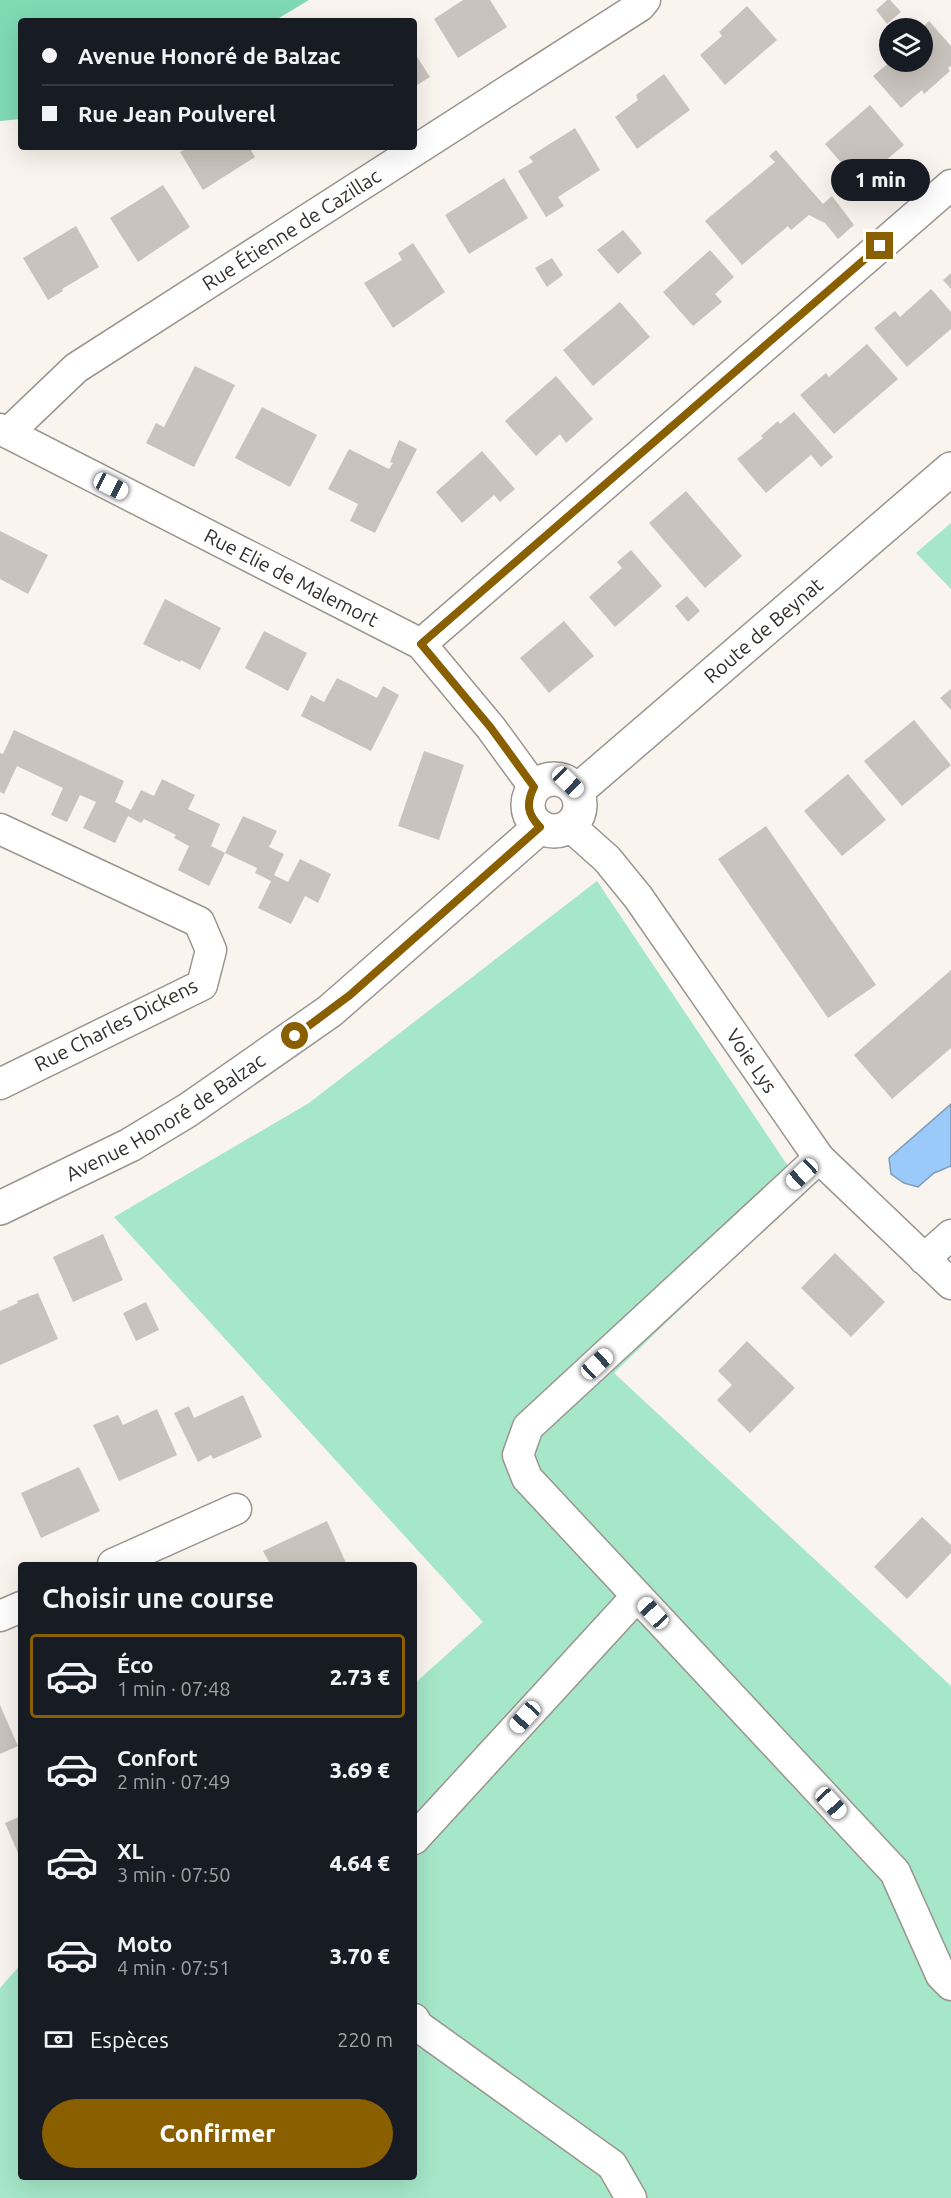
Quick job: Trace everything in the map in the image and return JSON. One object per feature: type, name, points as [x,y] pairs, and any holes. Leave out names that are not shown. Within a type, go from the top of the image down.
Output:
[{"type":"main road","name":"Route de Beynat","points":[[577,791],[951,469]]},
{"type":"main road","points":[[556,778],[568,782],[577,791],[580,803],[578,816],[555,826],[533,819],[528,810],[529,798],[534,787],[544,780],[556,778]]},
{"type":"main road","name":"Avenue Honoré de Balzac","points":[[0,1208],[130,1145],[188,1110],[330,1011],[555,826]]},
{"type":"street","name":"Rue Étienne de Cazillac","points":[[417,149],[640,6],[645,0]]},
{"type":"street","name":"Rue Étienne de Cazillac","points":[[4,431],[76,368],[416,150]]},
{"type":"street","points":[[421,644],[951,185]]},
{"type":"street","name":"Rue Elie de Malemort","points":[[4,431],[421,644],[491,728],[534,787]]},
{"type":"street","name":"Voie Lys","points":[[555,826],[607,859],[638,897],[819,1158],[951,1284]]},
{"type":"street","name":"Rue Charles Dickens","points":[[0,829],[199,922],[211,950],[202,985],[0,1084]]},
{"type":"street","points":[[819,1158],[528,1427],[518,1455],[527,1478],[895,1872],[941,1975],[951,1985]]},
{"type":"street","points":[[924,1259],[951,1235]]},
{"type":"street","points":[[117,1562],[236,1509]]},
{"type":"street","points":[[417,1836],[637,1596]]},
{"type":"street","points":[[0,1616],[18,1608]]},
{"type":"street","points":[[417,2024],[612,2165],[631,2198]]},
{"type":"green space","points":[[0,0],[309,0],[279,18],[18,18],[18,119],[0,121]]},
{"type":"green space","points":[[951,523],[951,589],[916,553]]},
{"type":"green space","points":[[597,881],[804,1190],[614,1373],[951,1686],[951,2198],[0,2198],[0,1988],[18,1967],[18,2180],[417,2180],[417,1681],[483,1622],[114,1217],[309,1103]]},
{"type":"water","points":[[951,1104],[951,1166],[934,1173],[918,1187],[904,1183],[891,1174],[889,1158]]},
{"type":"building","points":[[463,0],[490,0],[507,27],[458,58],[434,19]]},
{"type":"building","points":[[890,0],[901,12],[894,18],[882,18],[876,10]]},
{"type":"building","points":[[747,6],[777,40],[725,85],[700,55],[722,36],[719,32]]},
{"type":"building","points":[[933,26],[951,46],[951,66],[948,68],[950,71],[924,94],[922,90],[901,108],[873,76],[879,71],[933,72]]},
{"type":"building","points":[[417,57],[430,77],[417,85]]},
{"type":"building","points":[[664,74],[690,110],[637,149],[615,117],[638,100],[636,95]]},
{"type":"building","points":[[870,105],[904,145],[859,183],[825,144]]},
{"type":"building","points":[[575,128],[600,170],[558,197],[564,206],[546,217],[518,171],[533,162],[529,157]]},
{"type":"building","points":[[184,150],[251,150],[255,157],[203,190],[180,152]]},
{"type":"building","points":[[776,150],[823,204],[832,196],[854,225],[838,239],[825,223],[809,215],[791,230],[788,226],[742,265],[705,221],[775,162],[769,156]]},
{"type":"building","points":[[504,178],[528,218],[469,254],[445,215]]},
{"type":"building","points":[[163,185],[190,227],[138,262],[110,218]]},
{"type":"building","points":[[76,226],[99,267],[48,300],[23,258]]},
{"type":"building","points":[[623,230],[642,253],[618,274],[597,250]]},
{"type":"building","points":[[413,243],[445,292],[393,328],[364,283],[402,260],[398,253]]},
{"type":"building","points":[[710,250],[734,277],[715,294],[722,302],[693,326],[663,292]]},
{"type":"building","points":[[552,258],[563,275],[547,287],[535,268]]},
{"type":"building","points":[[951,273],[951,289],[943,280]]},
{"type":"building","points":[[931,289],[951,312],[951,329],[907,367],[874,328],[895,311],[900,317]]},
{"type":"building","points":[[620,302],[650,337],[593,386],[563,350]]},
{"type":"building","points":[[867,344],[898,379],[834,434],[800,395],[826,373],[829,377]]},
{"type":"building","points":[[195,366],[235,385],[194,467],[146,443],[156,423],[164,427]]},
{"type":"building","points":[[556,376],[593,419],[566,443],[560,434],[536,456],[505,421]]},
{"type":"building","points":[[262,407],[317,435],[290,487],[235,458]]},
{"type":"building","points":[[794,412],[833,457],[821,467],[811,455],[766,493],[737,459],[763,438],[761,436],[778,421],[780,424]]},
{"type":"building","points":[[399,440],[417,449],[375,533],[350,521],[358,504],[328,489],[349,449],[389,469],[393,463],[390,462]]},
{"type":"building","points":[[482,451],[515,489],[500,502],[494,495],[462,523],[436,492]]},
{"type":"building","points":[[686,491],[742,556],[705,588],[649,523]]},
{"type":"building","points":[[0,531],[48,555],[28,594],[0,579]]},
{"type":"building","points":[[631,550],[662,586],[615,627],[589,597],[622,568],[617,562]]},
{"type":"building","points":[[687,596],[700,611],[688,622],[675,606]]},
{"type":"building","points":[[165,599],[221,628],[200,670],[143,644]]},
{"type":"building","points":[[564,621],[594,656],[549,693],[520,658]]},
{"type":"building","points":[[264,631],[307,653],[288,691],[245,668]]},
{"type":"building","points":[[337,678],[377,698],[383,686],[399,695],[371,751],[301,716],[311,695],[324,702]]},
{"type":"building","points":[[951,689],[951,710],[940,698]]},
{"type":"building","points":[[914,720],[951,765],[902,806],[864,761]]},
{"type":"building","points":[[14,730],[124,781],[115,802],[131,810],[141,790],[154,796],[162,779],[195,795],[188,809],[220,824],[211,846],[225,853],[209,886],[178,870],[189,846],[174,838],[176,835],[144,819],[141,823],[128,816],[115,843],[83,828],[96,802],[80,795],[67,822],[51,815],[63,788],[17,766],[4,794],[0,792],[0,753],[3,754]]},
{"type":"building","points":[[424,751],[464,765],[439,840],[398,826]]},
{"type":"building","points":[[848,774],[886,820],[842,856],[804,811]]},
{"type":"building","points":[[243,816],[277,831],[269,847],[284,854],[274,875],[288,882],[300,859],[331,874],[318,903],[305,896],[291,924],[258,908],[271,881],[255,873],[257,868],[225,853]]},
{"type":"building","points":[[766,826],[876,985],[828,1018],[718,859]]},
{"type":"building","points":[[951,970],[951,1048],[892,1099],[854,1055]]},
{"type":"building","points":[[103,1234],[123,1280],[73,1302],[53,1257]]},
{"type":"building","points":[[835,1253],[885,1302],[851,1337],[801,1288]]},
{"type":"building","points":[[38,1293],[58,1339],[0,1365],[0,1311]]},
{"type":"building","points":[[146,1302],[159,1330],[136,1341],[123,1313]]},
{"type":"building","points":[[747,1341],[795,1388],[750,1433],[717,1400],[732,1385],[718,1371]]},
{"type":"building","points":[[243,1395],[262,1437],[213,1459],[211,1455],[198,1462],[174,1413],[189,1406],[194,1418]]},
{"type":"building","points":[[157,1409],[177,1455],[119,1481],[93,1425],[118,1415],[123,1425]]},
{"type":"building","points":[[79,1467],[100,1511],[41,1538],[21,1493]]},
{"type":"building","points":[[922,1517],[951,1545],[951,1553],[907,1599],[874,1567]]},
{"type":"building","points":[[327,1521],[346,1562],[269,1562],[263,1551]]},
{"type":"building","points":[[0,1705],[18,1746],[0,1754]]},
{"type":"building","points":[[18,1817],[18,1853],[5,1823]]},
{"type":"route","points":[[295,1036],[350,995],[540,827],[528,810],[529,798],[534,787],[491,728],[421,644],[880,246]]}]
